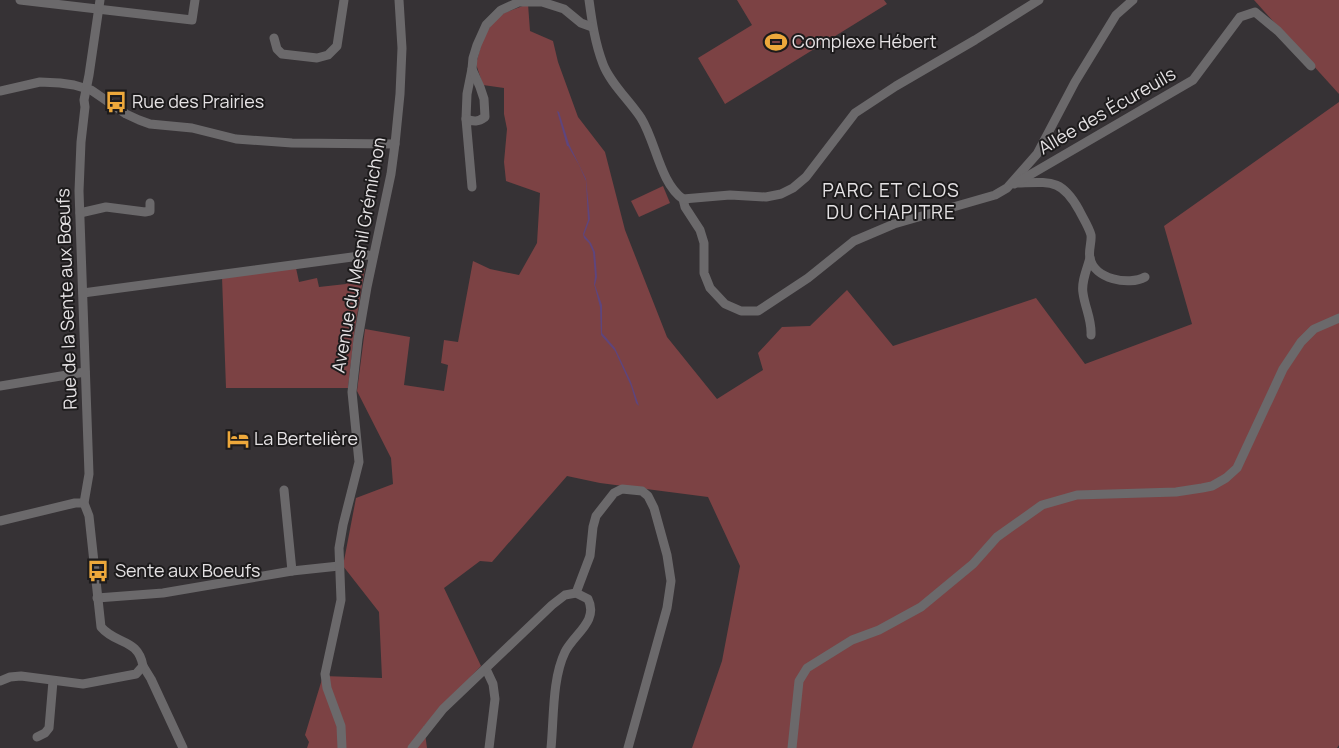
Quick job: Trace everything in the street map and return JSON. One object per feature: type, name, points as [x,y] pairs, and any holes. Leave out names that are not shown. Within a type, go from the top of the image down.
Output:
[{"type":"street","points":[[20,0],[99,5],[192,20],[194,0]]},
{"type":"street","points":[[274,38],[277,49],[282,54],[317,58],[328,55],[337,46],[344,0]]},
{"type":"street","name":"Avenue du Mesnil Grémichon","points":[[342,748],[341,726],[327,688],[325,674],[341,600],[339,548],[342,525],[359,462],[352,392],[366,287],[396,144],[402,48],[399,0]]},
{"type":"street","name":"Allée des Écureuils","points":[[589,0],[592,26],[604,66],[642,119],[666,178],[677,195],[683,199],[685,207],[700,230],[704,243],[704,273],[710,288],[725,304],[741,311],[758,311],[808,278],[854,241],[894,224],[995,195],[1193,80],[1240,18],[1256,12],[1278,31],[1311,66]]},
{"type":"street","points":[[683,199],[730,195],[766,197],[781,194],[806,177],[855,113],[896,86],[1039,0]]},
{"type":"street","points":[[1011,185],[1037,154],[1075,82],[1116,15],[1133,0]]},
{"type":"street","points":[[472,187],[466,119],[467,94],[477,45],[486,25],[501,10],[519,2],[542,2],[564,9],[581,23],[592,26]]},
{"type":"street","name":"Rue de la Sente aux Bœufs","points":[[99,5],[84,100],[79,191],[89,474],[84,503],[89,516],[101,627],[105,632],[137,650],[183,748]]},
{"type":"street","points":[[466,119],[480,120],[486,112],[480,87],[472,69]]},
{"type":"street","points":[[0,91],[40,82],[60,82],[87,88],[126,114],[150,124],[192,128],[236,139],[292,143],[396,144]]},
{"type":"street","points":[[1011,185],[1038,183],[1056,185],[1063,188],[1072,197],[1091,234],[1090,258],[1083,284],[1083,293],[1091,321],[1091,336]]},
{"type":"street","points":[[80,212],[106,207],[145,212],[150,211],[150,203]]},
{"type":"street","points":[[83,293],[366,254],[373,256]]},
{"type":"street","points":[[1090,258],[1096,269],[1110,278],[1122,282],[1133,282],[1145,277]]},
{"type":"street","points":[[792,748],[799,681],[807,668],[852,640],[879,630],[921,607],[973,564],[998,537],[1042,505],[1077,495],[1176,492],[1212,486],[1226,478],[1237,468],[1283,369],[1301,342],[1314,329],[1339,318]]},
{"type":"street","points":[[0,386],[85,372]]},
{"type":"street","points":[[576,593],[590,556],[596,516],[614,493],[622,489],[642,491],[648,496],[654,508],[667,555],[671,581],[665,618],[628,748]]},
{"type":"street","points":[[284,490],[292,571]]},
{"type":"street","points":[[0,521],[72,504],[84,503]]},
{"type":"street","points":[[97,598],[163,593],[292,571],[339,566]]},
{"type":"street","points":[[412,748],[443,709],[552,605],[565,595],[576,593],[588,599],[592,607],[590,616],[566,650],[559,667],[551,748]]},
{"type":"street","points":[[0,681],[10,677],[21,676],[83,684],[136,674],[143,666]]},
{"type":"street","points":[[486,669],[494,684],[495,699],[489,748]]},
{"type":"street","points":[[37,737],[45,733],[49,728],[53,681]]},
{"type":"shaded area","name":"Complexe Hébert","points":[[737,0],[884,0],[887,4],[725,104],[698,58],[752,25]]},
{"type":"shaded area","points":[[1254,0],[1339,0],[1339,94]]},
{"type":"shaded area","points":[[528,4],[530,31],[553,41],[558,62],[578,117],[605,152],[625,230],[667,337],[717,399],[763,370],[758,353],[782,327],[810,326],[847,290],[893,346],[1036,298],[1085,364],[1192,324],[1164,226],[1339,102],[1339,745],[1337,748],[692,748],[722,661],[740,566],[708,497],[600,483],[567,476],[492,562],[480,561],[444,588],[481,666],[424,726],[427,748],[307,748],[309,742],[305,735],[323,676],[382,678],[379,612],[343,566],[356,498],[393,484],[391,458],[357,391],[365,329],[410,337],[404,385],[444,391],[448,365],[441,363],[444,340],[458,342],[473,261],[490,269],[519,275],[537,243],[540,193],[506,181],[504,162],[507,129],[504,114],[504,88],[483,85],[476,64],[483,38],[493,22],[504,13]]},
{"type":"shaded area","points":[[557,111],[559,112],[569,144],[586,179],[590,219],[584,235],[591,243],[595,252],[597,277],[595,285],[602,305],[602,333],[615,348],[631,382],[639,406],[636,403],[631,386],[615,351],[601,335],[600,307],[594,284],[593,252],[583,234],[588,220],[586,181],[567,146]]},
{"type":"shaded area","points":[[663,186],[670,203],[639,217],[631,201]]},
{"type":"shaded area","points":[[296,268],[299,282],[317,278],[319,287],[346,284],[365,268],[348,388],[226,388],[222,277]]},
{"type":"place","name":"Complexe Hébert","points":[[776,42]]},
{"type":"place","name":"Rue des Prairies","points":[[116,102]]},
{"type":"place","name":"La Bertelière","points":[[238,439]]},
{"type":"place","name":"Sente aux Boeufs","points":[[98,571]]},
{"type":"district","name":"PARC ET CLOS DU CHAPITRE","points":[[891,201]]}]
